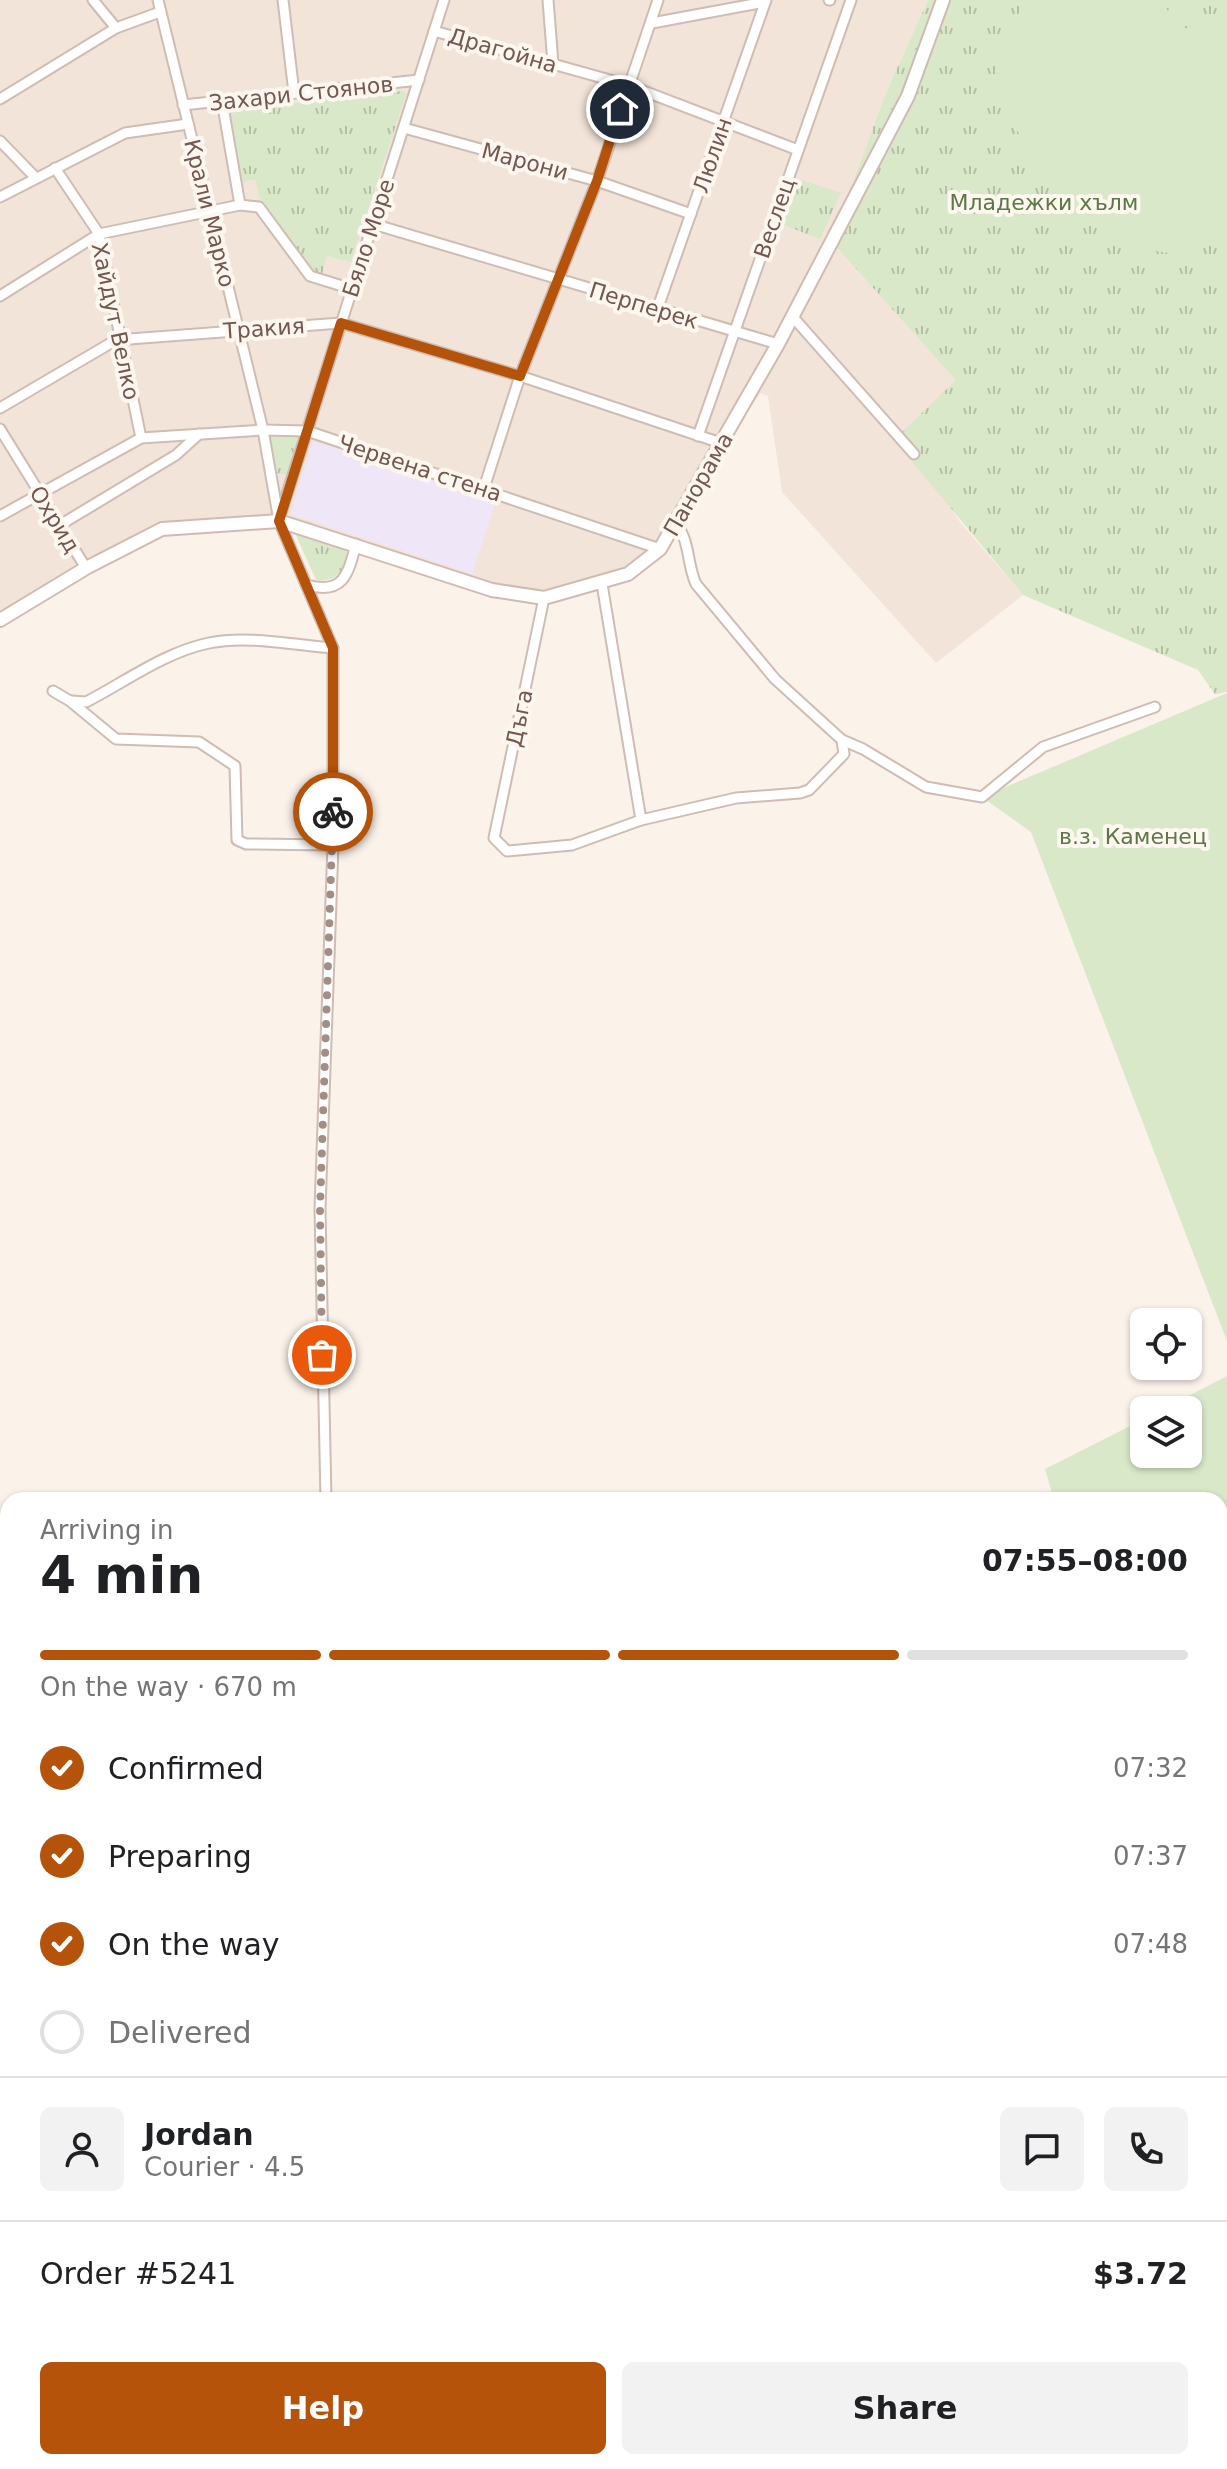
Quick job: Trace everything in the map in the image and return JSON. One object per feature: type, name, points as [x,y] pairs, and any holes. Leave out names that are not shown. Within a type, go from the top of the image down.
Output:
[{"type":"street","points":[[93,0],[116,28]]},
{"type":"street","name":"Крали Марко","points":[[158,0],[263,430],[279,521],[333,648]]},
{"type":"street","points":[[283,0],[294,93]]},
{"type":"street","name":"Бяло Море","points":[[279,521],[444,0]]},
{"type":"street","points":[[548,0],[553,64]]},
{"type":"street","points":[[484,488],[520,376],[597,181],[658,0]]},
{"type":"street","name":"Веслец","points":[[698,436],[851,0]]},
{"type":"street","name":"Панорама","points":[[0,620],[86,568],[162,529],[279,521],[492,590],[544,598],[602,584],[628,574],[660,549],[778,344],[908,96],[943,0]]},
{"type":"street","points":[[652,23],[765,1]]},
{"type":"street","name":"Люлин","points":[[657,310],[765,1]]},
{"type":"street","points":[[0,99],[116,28],[160,12]]},
{"type":"street","name":"Драгойна","points":[[434,31],[628,85],[798,150]]},
{"type":"street","name":"Захари Стоянов","points":[[183,105],[419,80]]},
{"type":"street","points":[[222,101],[240,205]]},
{"type":"street","name":"Захари Стоянов","points":[[0,197],[125,133],[188,124]]},
{"type":"street","name":"Марони","points":[[404,128],[597,181],[691,214]]},
{"type":"street","points":[[0,141],[36,178]]},
{"type":"street","name":"Хайдут Велко","points":[[55,168],[99,234],[141,438]]},
{"type":"street","points":[[0,296],[99,234],[240,205],[259,207],[310,276],[352,289]]},
{"type":"street","name":"Перперек","points":[[373,224],[778,344]]},
{"type":"street","points":[[792,316],[914,454]]},
{"type":"street","name":"Тракия","points":[[0,408],[119,339],[341,323],[520,376],[721,443]]},
{"type":"street","name":"Охрид","points":[[0,429],[86,568]]},
{"type":"street","name":"Червена стена","points":[[0,516],[141,438],[263,430],[307,431],[660,549]]},
{"type":"street","points":[[60,525],[176,455],[199,434]]},
{"type":"street","points":[[676,524],[684,534],[690,572],[717,613],[775,679],[842,740],[926,787],[982,797],[1043,747],[1155,707]]},
{"type":"street","points":[[307,585],[325,590],[338,584],[348,570],[356,544]]},
{"type":"street","points":[[602,584],[641,820],[736,798],[809,790],[844,754],[842,740]]},
{"type":"street","name":"Дъга","points":[[544,598],[494,838],[507,851],[572,845],[641,820]]},
{"type":"street","points":[[70,701],[86,702],[175,653],[209,643],[240,640],[333,648],[333,845],[320,1209],[326,1492]]},
{"type":"street","points":[[53,691],[116,739],[199,742],[235,766],[237,840],[246,844],[333,845]]},
{"type":"shaded area","points":[[0,0],[928,0],[885,95],[831,241],[957,380],[939,491],[960,522],[1023,595],[936,663],[782,492],[768,396],[761,393],[721,443],[683,510],[669,521],[637,566],[544,598],[492,590],[279,521],[162,529],[0,613]]},
{"type":"shaded area","points":[[313,441],[496,501],[472,574],[290,514]]},
{"type":"green space","name":"Младежки хълм","points":[[928,0],[1227,0],[1227,692],[1215,694],[1198,670],[1023,595],[894,440],[956,380],[831,241],[885,95]]},
{"type":"green space","points":[[1031,0],[1157,0],[1188,30],[1200,20],[1227,47],[1217,59],[1227,70],[1227,235],[1203,248],[1179,253],[1156,251],[1135,244],[1114,233],[1076,202],[1041,163],[1011,119],[1001,96],[997,72],[1000,48],[1011,24]]},
{"type":"green space","points":[[403,91],[406,94],[351,262],[327,256],[321,278],[311,275],[259,196],[255,179],[240,183],[230,110]]},
{"type":"green space","points":[[799,179],[841,193],[820,239],[781,224]]},
{"type":"green space","points":[[270,434],[298,437],[286,475],[277,473]]},
{"type":"green space","points":[[294,531],[345,548],[347,562],[341,573],[330,579],[316,580]]},
{"type":"green space","name":"в.з. Каменец","points":[[1227,693],[1227,1341],[1031,832],[982,797]]},
{"type":"green space","points":[[1227,1376],[1227,1492],[1052,1492],[1045,1469],[1130,1426],[1130,1468],[1202,1468],[1202,1396],[1188,1396]]},
{"type":"way so far","points":[[322,1355],[320,1209],[333,812]]},
{"type":"route","points":[[333,812],[333,648],[279,521],[341,323],[520,376],[597,181],[620,109]]}]
